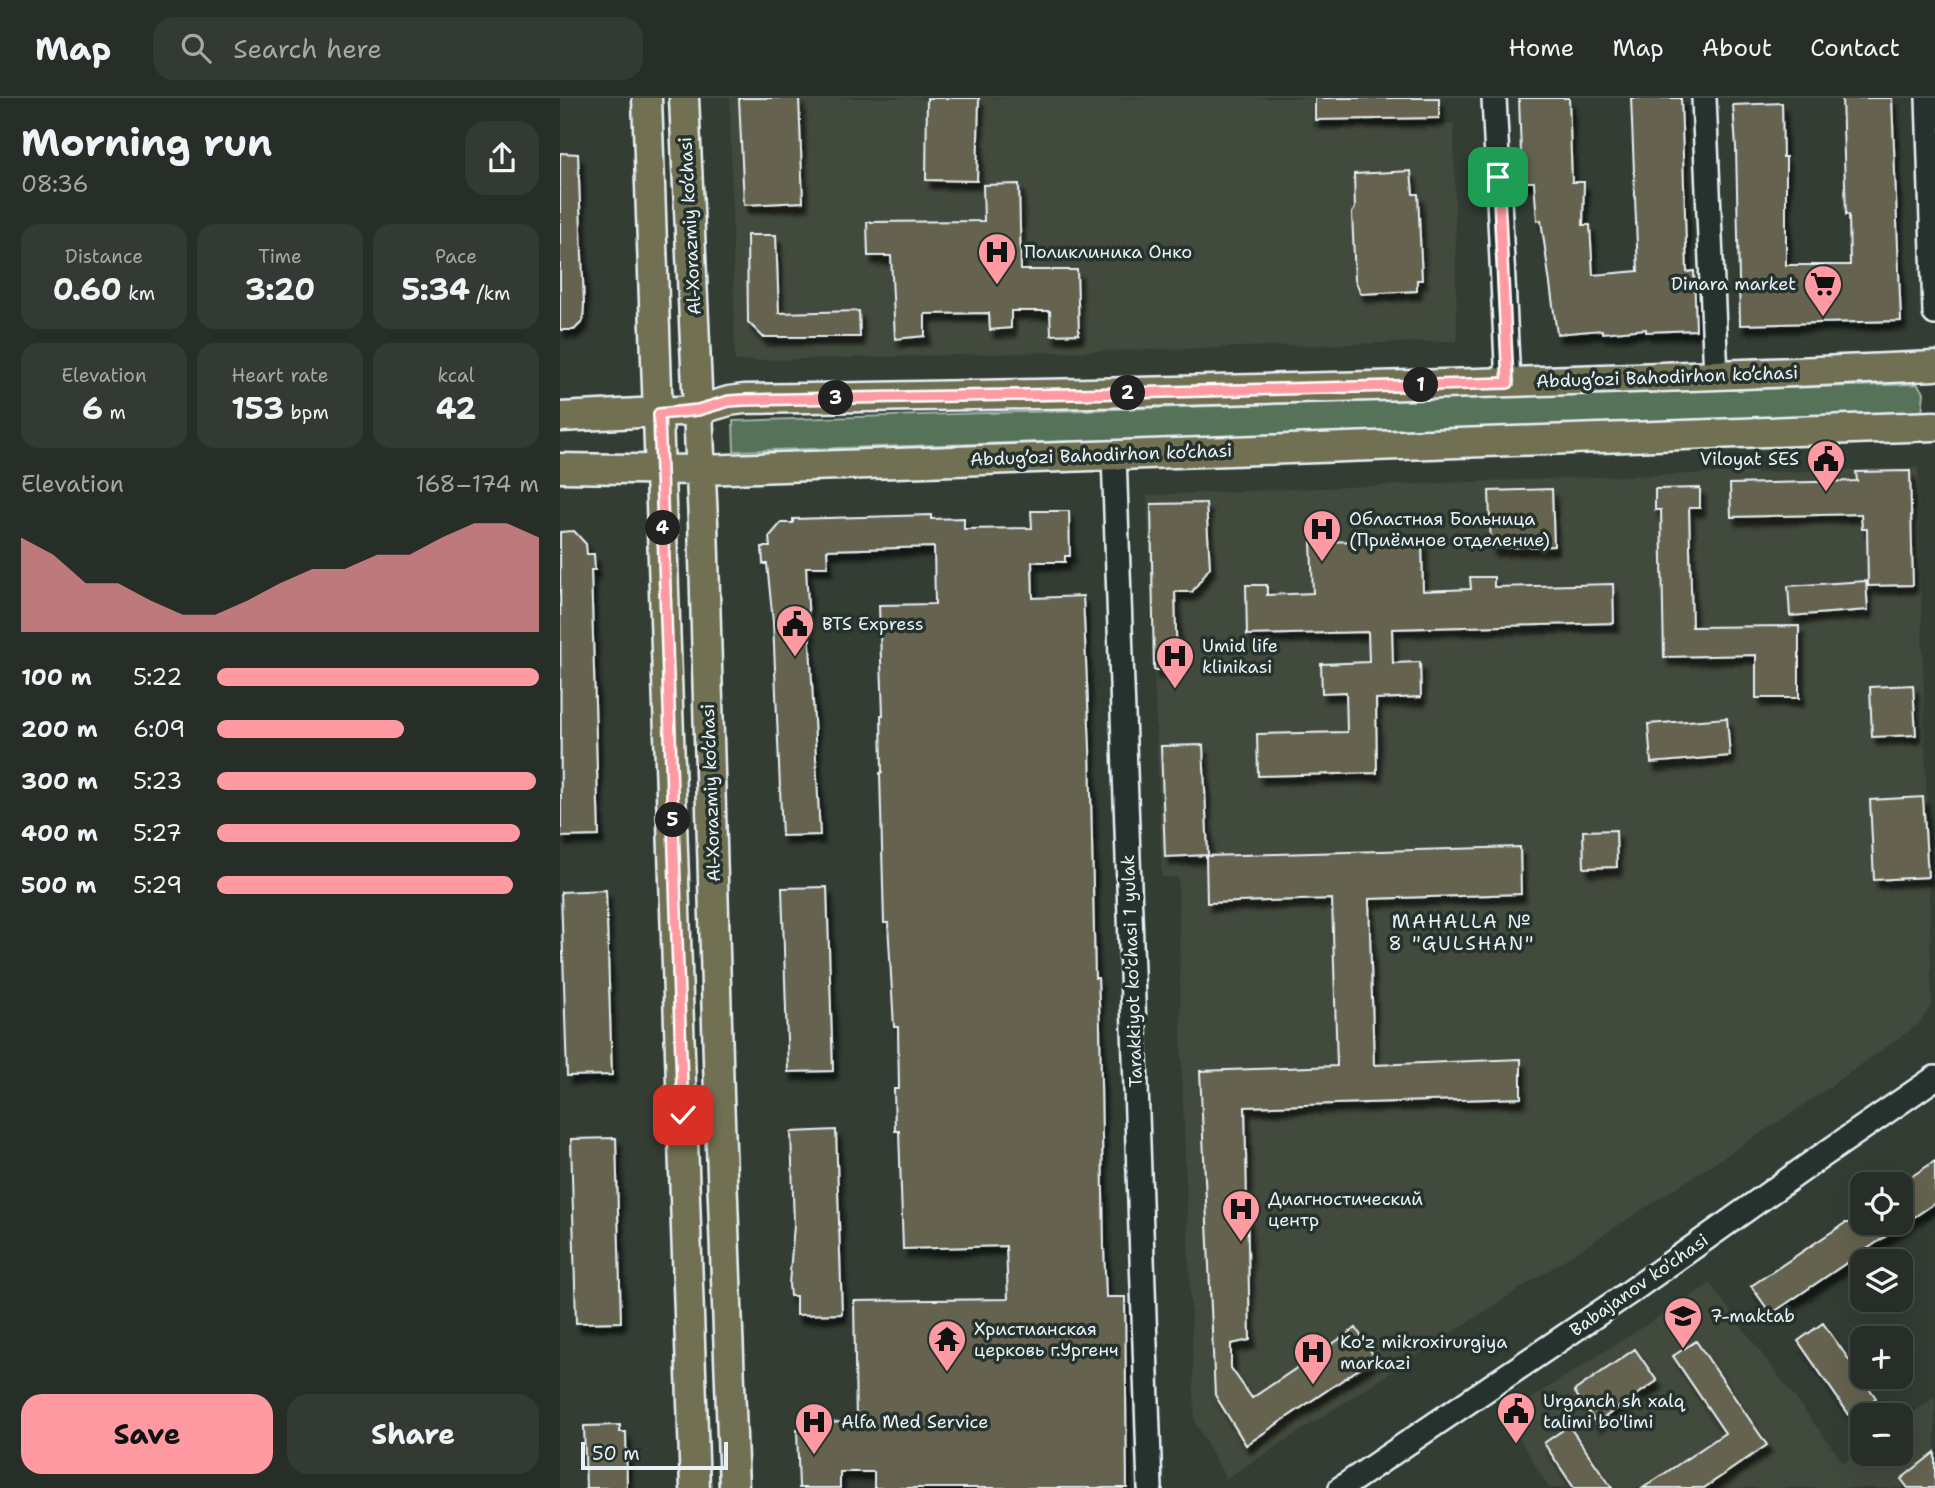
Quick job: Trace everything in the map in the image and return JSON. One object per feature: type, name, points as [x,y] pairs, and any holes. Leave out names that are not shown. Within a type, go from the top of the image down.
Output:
[{"type":"main road","points":[[647,98],[695,1488]]},
{"type":"main road","name":"Al-Xorazmiy ko’chasi","points":[[684,98],[701,470],[734,1488]]},
{"type":"main road","name":"Abdug’ozi Bahodirhon ko’chasi","points":[[560,417],[659,414],[698,410],[729,401],[744,400],[1508,383],[1935,366]]},
{"type":"main road","name":"Abdug’ozi Bahodirhon ko’chasi","points":[[560,468],[701,470],[1935,426]]},
{"type":"street","points":[[1494,98],[1508,383]]},
{"type":"street","points":[[1704,98],[1716,376]]},
{"type":"street","points":[[1928,98],[1935,313]]},
{"type":"street","name":"Tarakkiyot ko'chasi 1 yulak","points":[[1114,455],[1150,1488]]},
{"type":"street","name":"Babajanov ko'chasi","points":[[1341,1488],[1630,1292],[1935,1078]]},
{"type":"shaded area","points":[[730,98],[1312,98],[1313,127],[1454,124],[1457,341],[735,361]]},
{"type":"shaded area","points":[[1918,468],[1932,1004],[1919,1024],[1798,1109],[1226,1479],[1195,1422],[1182,1077],[1178,877],[1162,877],[1147,495],[1618,476]]},
{"type":"shaded area","name":"7-maktab","points":[[1710,1284],[1843,1462],[1850,1457],[1850,1466],[1913,1466],[1913,1413],[1935,1397],[1935,1488],[1549,1488],[1505,1415]]},
{"type":"green space","points":[[1917,384],[1924,392],[1922,413],[1914,417],[734,451],[733,421]]},
{"type":"building","points":[[739,98],[799,98],[803,202],[744,205]]},
{"type":"building","points":[[927,98],[979,98],[977,181],[926,180]]},
{"type":"building","points":[[1315,98],[1439,98],[1439,118],[1315,120]]},
{"type":"building","points":[[1519,98],[1569,98],[1572,182],[1584,182],[1583,225],[1590,225],[1593,275],[1638,271],[1631,98],[1681,98],[1687,272],[1694,271],[1696,330],[1646,332],[1646,329],[1602,333],[1602,330],[1557,334],[1541,220],[1537,221],[1534,182],[1522,182]]},
{"type":"building","points":[[1842,98],[1892,98],[1901,321],[1740,325],[1733,105],[1782,103],[1783,157],[1786,157],[1786,265],[1850,265]]},
{"type":"building","points":[[560,153],[578,154],[584,305],[583,321],[574,330],[560,330]]},
{"type":"building","points":[[1411,171],[1413,194],[1418,194],[1422,280],[1417,280],[1417,291],[1361,294],[1355,280],[1352,213],[1355,208],[1354,174]]},
{"type":"building","points":[[1019,184],[1021,270],[1077,270],[1079,334],[1051,335],[1050,311],[1011,311],[1011,328],[990,330],[989,313],[925,314],[925,336],[895,339],[891,256],[868,256],[867,222],[984,221],[983,185]]},
{"type":"building","points":[[747,235],[776,235],[779,313],[859,311],[860,337],[763,337],[748,322]]},
{"type":"building","points":[[1910,471],[1913,585],[1868,586],[1867,529],[1862,529],[1861,514],[1731,517],[1730,484],[1857,481],[1856,472]]},
{"type":"building","points":[[1700,488],[1700,508],[1689,508],[1692,627],[1799,626],[1799,698],[1756,698],[1756,655],[1664,657],[1661,510],[1655,510],[1655,489]]},
{"type":"building","points":[[1552,489],[1554,546],[1491,548],[1489,491]]},
{"type":"building","points":[[1206,503],[1210,567],[1192,592],[1175,592],[1177,670],[1154,670],[1151,504]]},
{"type":"building","points":[[1031,511],[1069,511],[1070,556],[1065,556],[1065,562],[1032,562],[1033,598],[1083,596],[1090,747],[1095,978],[1098,978],[1100,1027],[1106,1297],[1125,1297],[1127,1488],[874,1488],[874,1472],[840,1472],[840,1488],[799,1488],[797,1430],[803,1430],[803,1423],[856,1422],[854,1301],[1008,1299],[1006,1246],[903,1249],[899,1131],[895,1131],[894,1089],[899,1089],[898,1027],[894,1027],[888,923],[884,923],[880,773],[883,715],[879,605],[935,604],[934,547],[827,550],[828,567],[806,567],[820,835],[782,836],[773,622],[767,564],[763,564],[762,547],[770,547],[769,537],[781,523],[793,523],[793,519],[931,515],[931,519],[964,518],[964,529],[1032,528]]},
{"type":"building","points":[[574,531],[586,544],[587,554],[594,554],[595,570],[591,570],[599,836],[561,837],[560,532]]},
{"type":"building","points":[[1422,540],[1423,591],[1471,589],[1470,577],[1494,577],[1494,587],[1613,584],[1614,623],[1392,629],[1393,663],[1420,662],[1421,697],[1376,699],[1377,773],[1258,776],[1257,734],[1347,732],[1346,692],[1322,693],[1321,664],[1369,662],[1368,632],[1247,635],[1246,585],[1267,585],[1267,595],[1313,593],[1311,542]]},
{"type":"building","points":[[1866,581],[1868,610],[1790,616],[1788,586]]},
{"type":"building","points":[[1913,685],[1916,735],[1872,737],[1870,687]]},
{"type":"building","points":[[1727,718],[1730,756],[1651,763],[1648,724]]},
{"type":"building","points":[[1203,745],[1208,855],[1165,857],[1161,746]]},
{"type":"building","points":[[1923,797],[1928,877],[1874,880],[1870,800]]},
{"type":"building","points":[[1616,830],[1617,867],[1584,868],[1583,831]]},
{"type":"building","points":[[1520,847],[1521,894],[1369,899],[1374,1065],[1521,1059],[1521,1098],[1245,1107],[1250,1340],[1231,1344],[1231,1368],[1252,1398],[1356,1328],[1375,1358],[1246,1445],[1215,1395],[1200,1071],[1337,1066],[1332,899],[1207,903],[1206,856]]},
{"type":"building","points":[[827,887],[833,1071],[788,1072],[782,888]]},
{"type":"building","points":[[606,890],[612,1075],[567,1076],[561,892]]},
{"type":"building","points":[[836,1130],[842,1314],[796,1315],[796,1296],[790,1296],[789,1284],[794,1225],[791,1132]]},
{"type":"building","points":[[616,1138],[621,1322],[576,1323],[571,1139]]},
{"type":"building","points":[[1935,1161],[1935,1203],[1913,1218],[1913,1175]]},
{"type":"building","points":[[1845,1223],[1850,1223],[1850,1235],[1888,1235],[1867,1249],[1850,1249],[1850,1261],[1771,1314],[1751,1286]]},
{"type":"building","points":[[1823,1323],[1850,1361],[1850,1389],[1870,1389],[1876,1398],[1869,1403],[1850,1403],[1850,1416],[1798,1341]]},
{"type":"building","points":[[1696,1341],[1767,1445],[1704,1488],[1643,1488],[1725,1433],[1673,1356]]},
{"type":"building","points":[[1635,1349],[1657,1381],[1596,1423],[1574,1391]]},
{"type":"building","points":[[620,1425],[620,1432],[626,1432],[627,1488],[586,1488],[584,1426]]},
{"type":"building","points":[[1569,1426],[1612,1488],[1574,1488],[1544,1443]]},
{"type":"building","points":[[1935,1452],[1935,1488],[1908,1488],[1901,1479]]},
{"type":"place","name":"Поликлиника Онко","points":[[997,286]]},
{"type":"place","name":"Dinara market","points":[[1823,318]]},
{"type":"place","name":"Viloyat SES","points":[[1826,493]]},
{"type":"place","name":"Областная Больница (Приёмное отделение)","points":[[1322,563]]},
{"type":"place","name":"BTS Express","points":[[795,658]]},
{"type":"place","name":"Umid life klinikasi","points":[[1175,690]]},
{"type":"place","name":"Диагностический центр","points":[[1241,1243]]},
{"type":"place","name":"7-maktab","points":[[1683,1350]]},
{"type":"place","name":"Христианская церковь г.Ургенч","points":[[947,1373]]},
{"type":"place","name":"Ko'z mikroxirurgiya markazi","points":[[1313,1386]]},
{"type":"place","name":"Urganch sh xalq talimi bo'limi","points":[[1516,1445]]},
{"type":"place","name":"Alfa Med Service","points":[[814,1456]]},
{"type":"district","name":"MAHALLA № 8 \"GULSHAN\"","points":[[1462,932]]},
{"type":"route","points":[[683,1115],[659,414],[698,410],[729,401],[744,400],[1508,383],[1498,177]]}]
